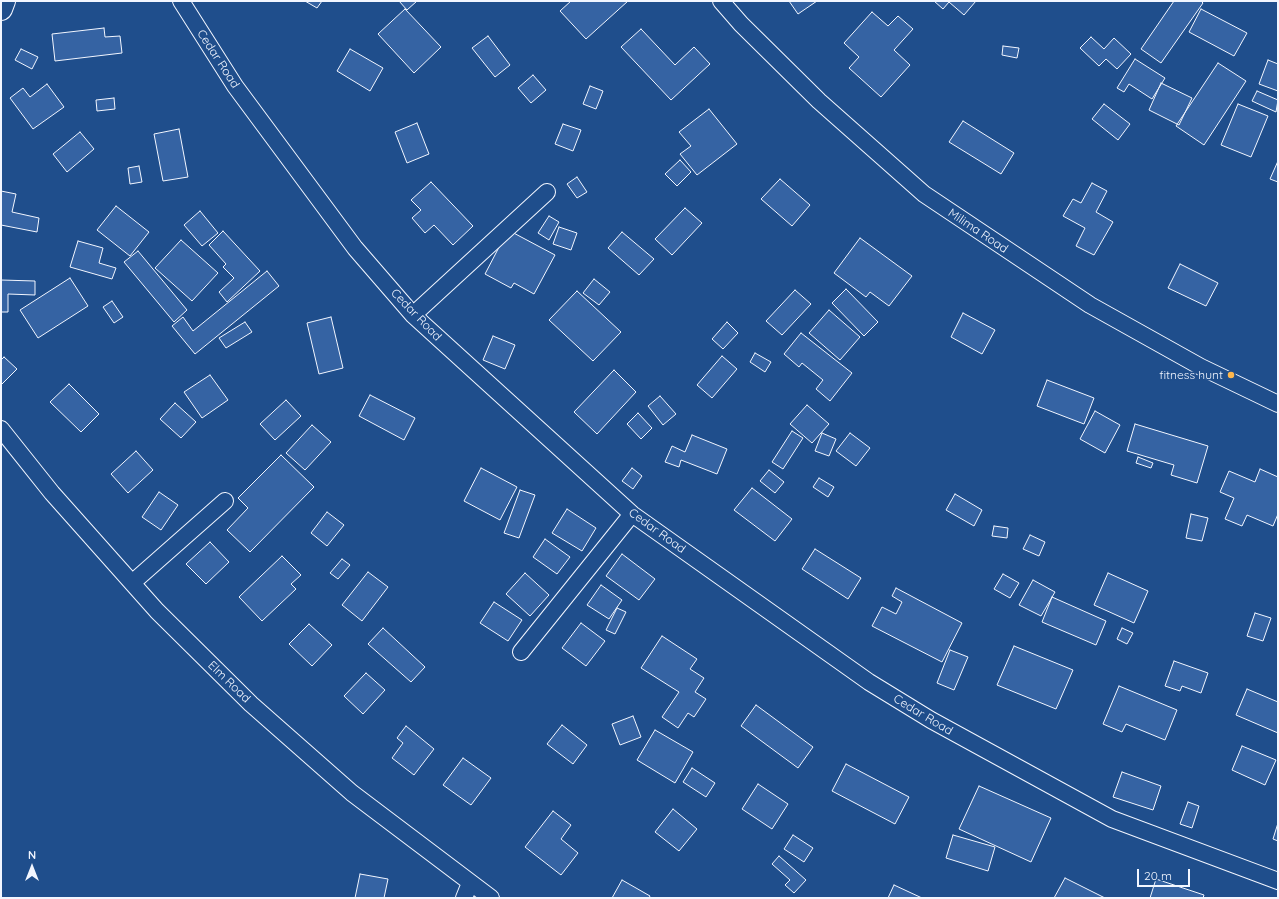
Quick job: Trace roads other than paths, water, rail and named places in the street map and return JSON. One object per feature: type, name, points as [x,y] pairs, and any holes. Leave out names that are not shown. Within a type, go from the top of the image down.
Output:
[{"type":"street","points":[[1,9],[4,1]]},
{"type":"street","name":"Cedar Road","points":[[181,1],[239,93],[355,248],[412,315],[632,514],[869,682],[931,720],[1112,819],[1278,882]]},
{"type":"street","name":"Milima Road","points":[[721,1],[741,24],[819,101],[924,194],[1090,306],[1202,368],[1278,404]]},
{"type":"street","points":[[412,315],[547,192]]},
{"type":"street","name":"Elm Road","points":[[1,430],[52,493],[157,611],[251,704],[352,793],[491,898]]},
{"type":"street","points":[[132,583],[225,501]]},
{"type":"street","points":[[521,652],[632,514]]},
{"type":"street","points":[[464,898],[470,883]]},
{"type":"place","name":"fitness hunt","points":[[1231,375]]}]
